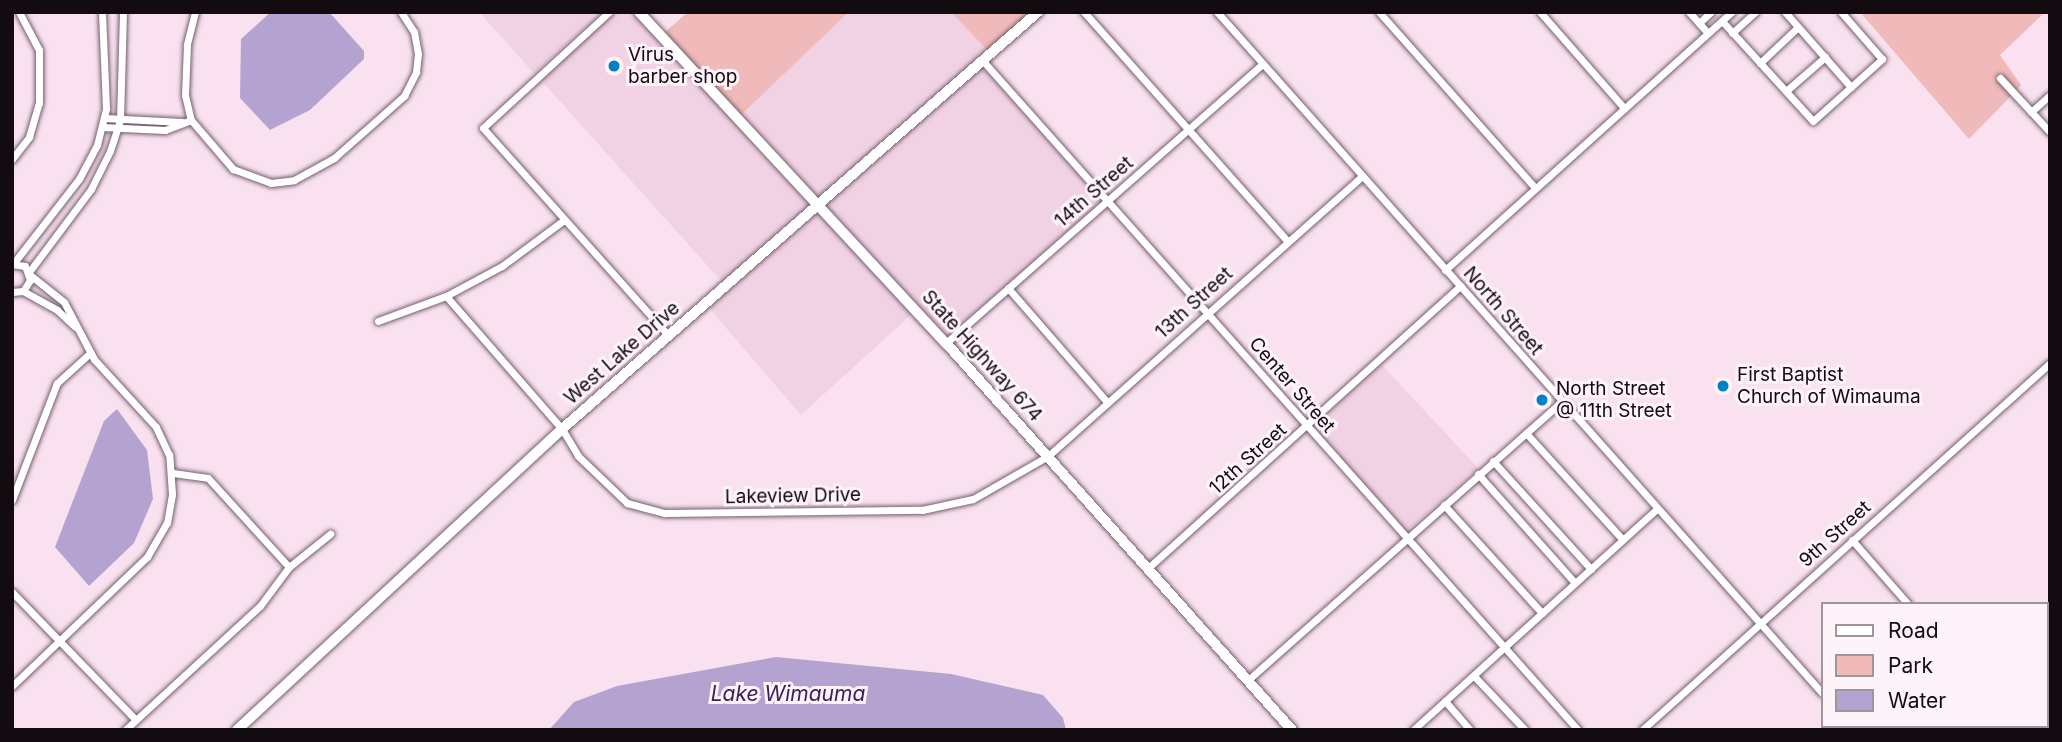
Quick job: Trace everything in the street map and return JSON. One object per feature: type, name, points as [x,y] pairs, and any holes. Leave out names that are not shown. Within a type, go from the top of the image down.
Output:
[{"type":"street","points":[[12,159],[29,137],[39,103],[39,50],[19,12]]},
{"type":"street","points":[[12,686],[153,550],[169,514],[173,473],[156,427],[90,353],[64,302],[30,274],[13,264],[79,179],[102,127],[102,12]]},
{"type":"street","points":[[12,300],[97,178],[119,124],[123,12]]},
{"type":"street","points":[[195,12],[187,45],[186,95],[191,120],[233,169],[263,187],[294,180],[343,152],[404,96],[418,58],[414,32],[401,12]]},
{"type":"street","points":[[609,12],[483,128],[668,336]]},
{"type":"street","name":"State Highway 674","points":[[639,12],[946,343],[1292,730]]},
{"type":"street","name":"West Lake Drive","points":[[237,730],[562,429],[1038,12]]},
{"type":"street","points":[[1084,12],[1287,242]]},
{"type":"street","name":"North Street","points":[[1217,12],[1820,691]]},
{"type":"street","points":[[1379,12],[1535,188]]},
{"type":"street","points":[[1540,12],[1625,108]]},
{"type":"street","points":[[1689,12],[1708,33]]},
{"type":"street","points":[[1699,23],[1711,12]]},
{"type":"street","points":[[1445,270],[1732,12]]},
{"type":"street","points":[[1732,33],[1755,12]]},
{"type":"street","points":[[1785,12],[1851,88]]},
{"type":"street","points":[[1722,21],[1813,121],[1882,59],[1841,12]]},
{"type":"street","points":[[1759,63],[1798,27]]},
{"type":"street","points":[[418,58],[430,58]]},
{"type":"street","points":[[1786,91],[1825,58]]},
{"type":"street","name":"Center Street","points":[[983,61],[1578,730]]},
{"type":"street","name":"14th Street","points":[[946,343],[1263,64]]},
{"type":"street","points":[[2000,78],[2050,132]]},
{"type":"street","points":[[2031,112],[2050,95]]},
{"type":"street","points":[[104,118],[119,124],[165,130],[191,120]]},
{"type":"street","points":[[102,127],[119,124]]},
{"type":"street","name":"13th Street","points":[[1048,456],[1362,176]]},
{"type":"street","points":[[378,321],[446,296],[502,266],[564,220]]},
{"type":"street","name":"12th Street","points":[[1148,568],[1460,286]]},
{"type":"street","points":[[1008,288],[1108,402]]},
{"type":"street","points":[[18,291],[57,310],[81,336]]},
{"type":"street","name":"Lakeview Drive","points":[[446,296],[562,429],[578,456],[606,487],[627,503],[665,513],[922,510],[973,499],[1048,456]]},
{"type":"street","points":[[12,500],[57,383],[90,353]]},
{"type":"street","name":"9th Street","points":[[1642,730],[2050,363]]},
{"type":"street","points":[[1248,680],[1405,537],[1561,401]]},
{"type":"street","points":[[1526,433],[1623,540]]},
{"type":"street","points":[[1493,461],[1591,569]]},
{"type":"street","points":[[173,473],[208,478],[289,567]]},
{"type":"street","points":[[1478,474],[1575,583]]},
{"type":"street","points":[[1444,505],[1542,613]]},
{"type":"street","points":[[1415,729],[1657,509]]},
{"type":"street","points":[[125,730],[260,606],[289,567],[330,534]]},
{"type":"street","points":[[1852,540],[1906,602]]},
{"type":"street","points":[[12,592],[135,720]]},
{"type":"street","points":[[1474,676],[1525,730]]},
{"type":"street","points":[[1445,701],[1470,730]]},
{"type":"shaded area","points":[[479,12],[603,12],[534,73]]},
{"type":"shaded area","points":[[615,12],[633,12],[814,206],[723,283],[539,78]]},
{"type":"shaded area","points":[[849,12],[951,12],[988,51],[821,201],[740,116]]},
{"type":"shaded area","points":[[982,67],[1102,201],[947,337],[826,206]]},
{"type":"shaded area","points":[[819,212],[913,313],[801,415],[709,308]]},
{"type":"shaded area","points":[[1381,364],[1479,469],[1406,531],[1313,427]]},
{"type":"green space","points":[[688,12],[849,12],[740,116],[664,33]]},
{"type":"green space","points":[[951,12],[1032,12],[988,51]]},
{"type":"green space","points":[[1860,12],[2045,12],[2000,55],[2021,85],[2017,90],[2001,73],[1995,78],[2011,96],[1969,139]]},
{"type":"water","points":[[271,12],[329,12],[364,51],[364,59],[310,110],[270,130],[240,98],[241,39]]},
{"type":"water","points":[[117,409],[147,450],[153,499],[134,543],[89,586],[55,547],[104,421]]},
{"type":"water","name":"Lake Wimauma","points":[[776,657],[951,674],[1043,695],[1063,718],[1066,730],[549,730],[574,702],[617,686]]},
{"type":"place","name":"Virus barber shop","points":[[614,66]]},
{"type":"place","name":"First Baptist Church of Wimauma","points":[[1723,386]]},
{"type":"place","name":"North Street @ 11th Street","points":[[1542,400]]}]
